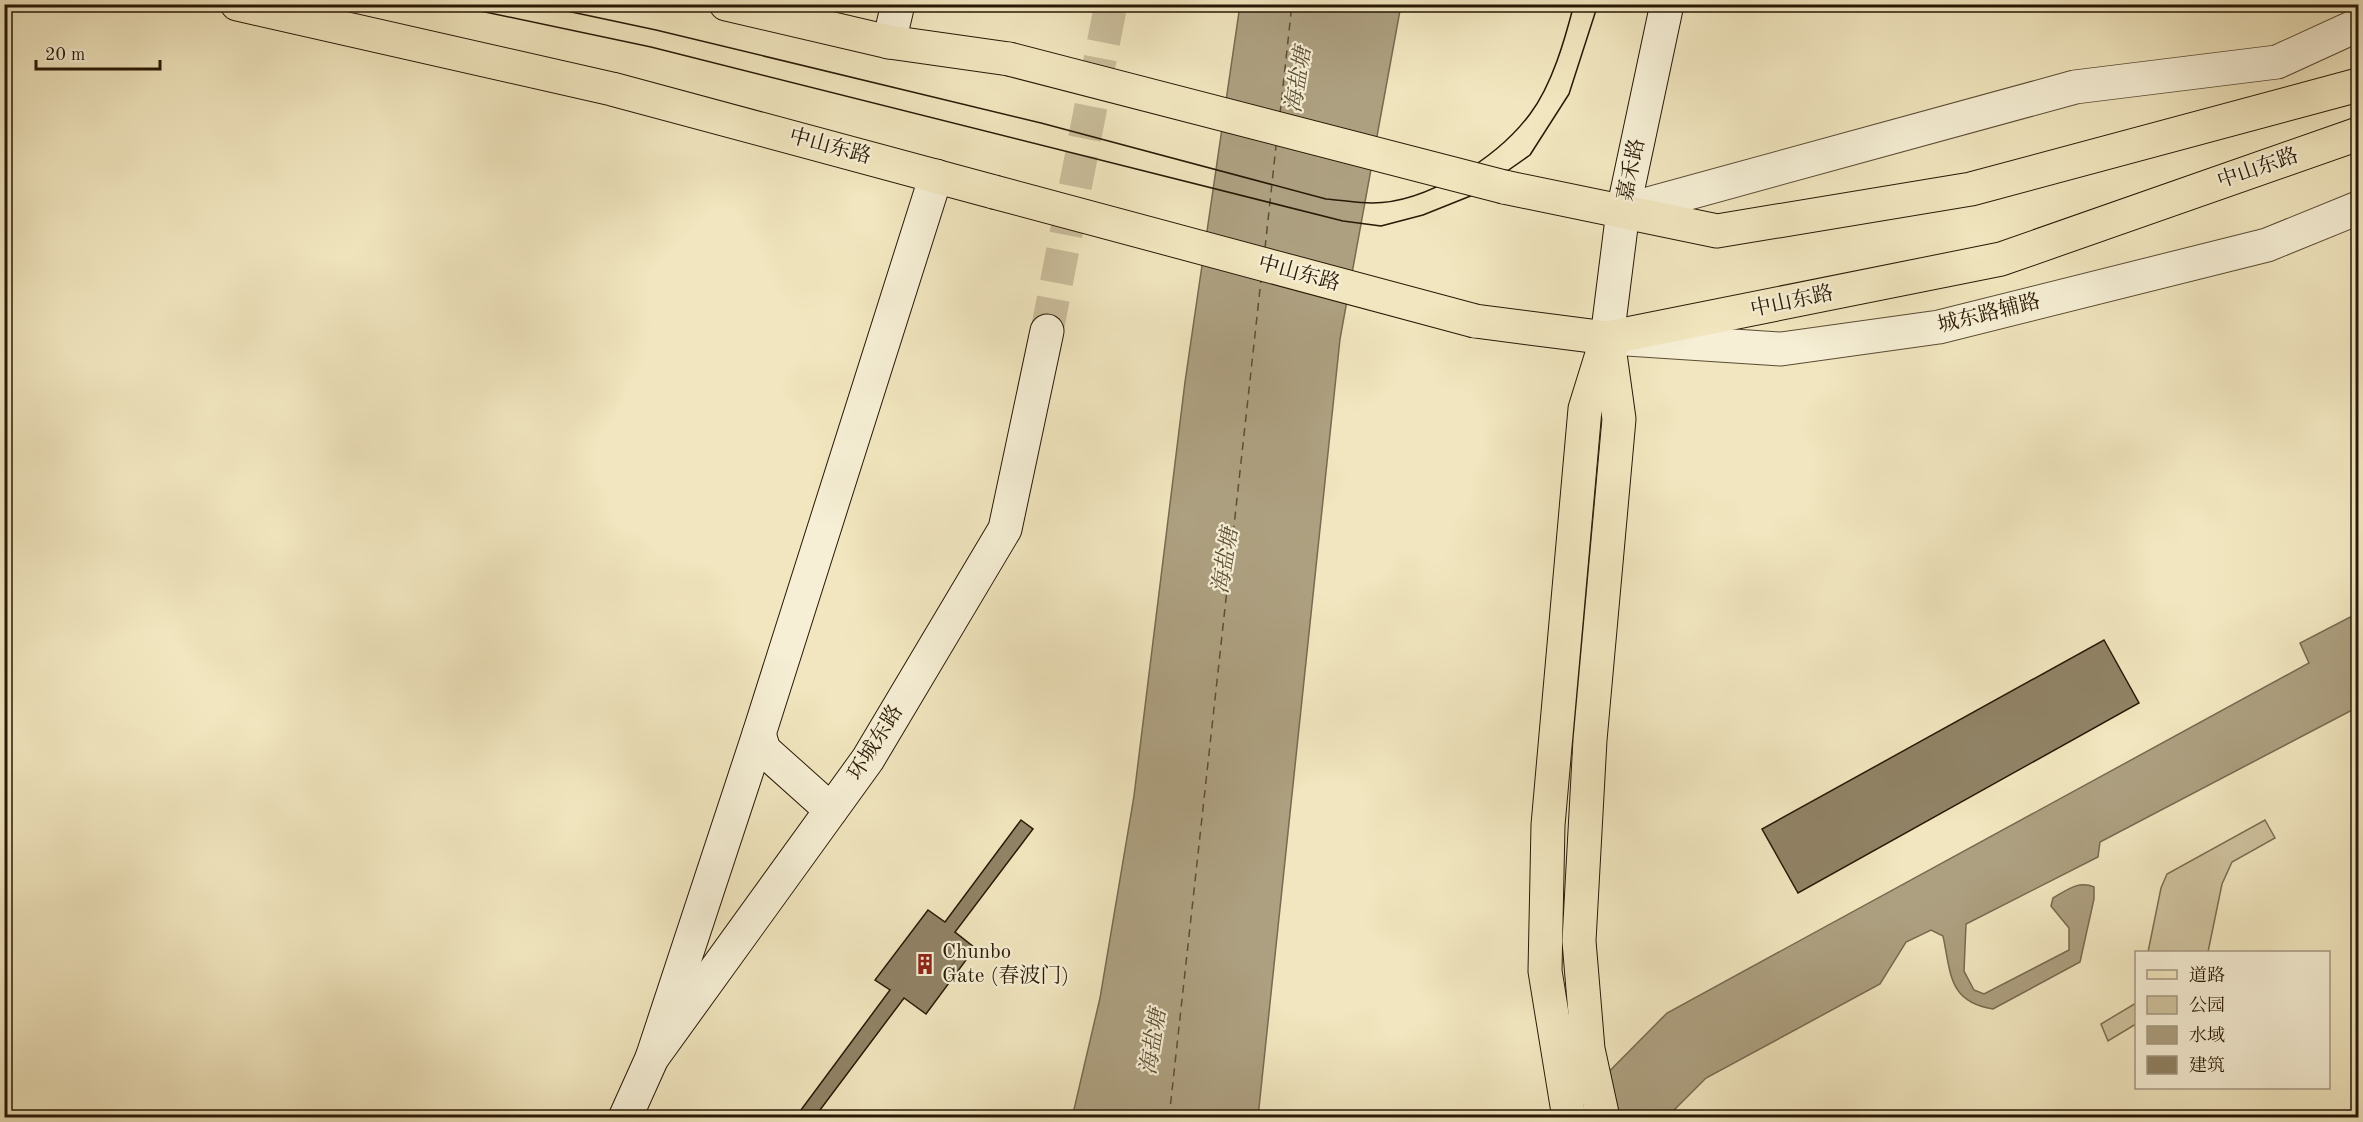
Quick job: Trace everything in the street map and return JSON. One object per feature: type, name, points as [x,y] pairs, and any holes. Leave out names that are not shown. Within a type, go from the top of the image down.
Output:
[{"type":"main road","name":"中山东路","points":[[237,4],[612,89],[1475,321],[1607,338],[2001,259],[2358,134]]},
{"type":"main road","points":[[726,4],[889,42],[1009,59],[1504,187],[1717,231],[1971,189],[2358,85]]},
{"type":"main road","points":[[1569,1118],[1545,971],[1548,825],[1586,409],[1607,338]]},
{"type":"main road","points":[[1603,1118],[1588,1049],[1578,941],[1590,740],[1619,419],[1607,338]]},
{"type":"street","points":[[889,42],[898,4]]},
{"type":"street","name":"嘉禾路","points":[[1607,338],[1623,212],[1667,4]]},
{"type":"street","points":[[1623,212],[2075,87],[2277,62],[2358,25]]},
{"type":"street","points":[[652,1058],[759,734],[936,176]]},
{"type":"street","name":"城东路辅路","points":[[1607,338],[1781,349],[1939,327],[2267,245],[2358,208]]},
{"type":"street","name":"环城东路","points":[[625,1118],[652,1058],[868,759],[1005,529],[1047,331]]},
{"type":"street","points":[[759,734],[764,750],[831,810]]},
{"type":"green space","points":[[2265,820],[2275,838],[2232,862],[2222,884],[2208,951],[2148,951],[2161,888],[2167,874]]},
{"type":"green space","points":[[2135,1004],[2135,1025],[2108,1041],[2101,1024]]},
{"type":"water","name":"海盐塘","points":[[1240,5],[1401,5],[1340,339],[1258,1117],[1072,1118],[1100,998],[1134,796],[1185,382]]},
{"type":"water","points":[[2358,613],[2358,707],[2100,842],[2098,857],[1966,924],[1964,971],[1974,990],[1984,994],[2069,950],[2069,928],[2051,906],[2053,898],[2078,885],[2089,885],[2094,887],[2094,899],[2080,962],[1993,1009],[1967,1000],[1960,993],[1950,974],[1943,936],[1931,930],[1906,942],[1880,984],[1706,1078],[1667,1117],[1563,1118],[1667,1013],[2309,663],[2300,643]]},
{"type":"building","points":[[2104,640],[2139,703],[1798,893],[1762,829]]},
{"type":"building","name":"Chunbo Gate (春波门)","points":[[1021,820],[1033,829],[955,932],[975,948],[926,1014],[904,998],[814,1118],[795,1118],[890,990],[875,980],[928,910],[945,922]]},
{"type":"ferry route","points":[[1280,114],[1292,4]]},
{"type":"ferry route","points":[[1265,248],[1276,146]]},
{"type":"ferry route","points":[[1169,1118],[1261,280]]},
{"type":"tunnel","points":[[1047,331],[1111,4]]},
{"type":"tram line","points":[[447,4],[651,47],[1343,221],[1381,226],[1423,215],[1473,195],[1530,155],[1569,94],[1598,4]]},
{"type":"tram line","points":[[534,4],[656,30],[1041,123],[1326,199],[1361,203],[1393,201],[1438,186],[1460,175],[1500,146],[1530,114],[1545,90],[1562,47],[1574,4]]},
{"type":"place","name":"Chunbo Gate (春波门)","points":[[925,964]]}]
